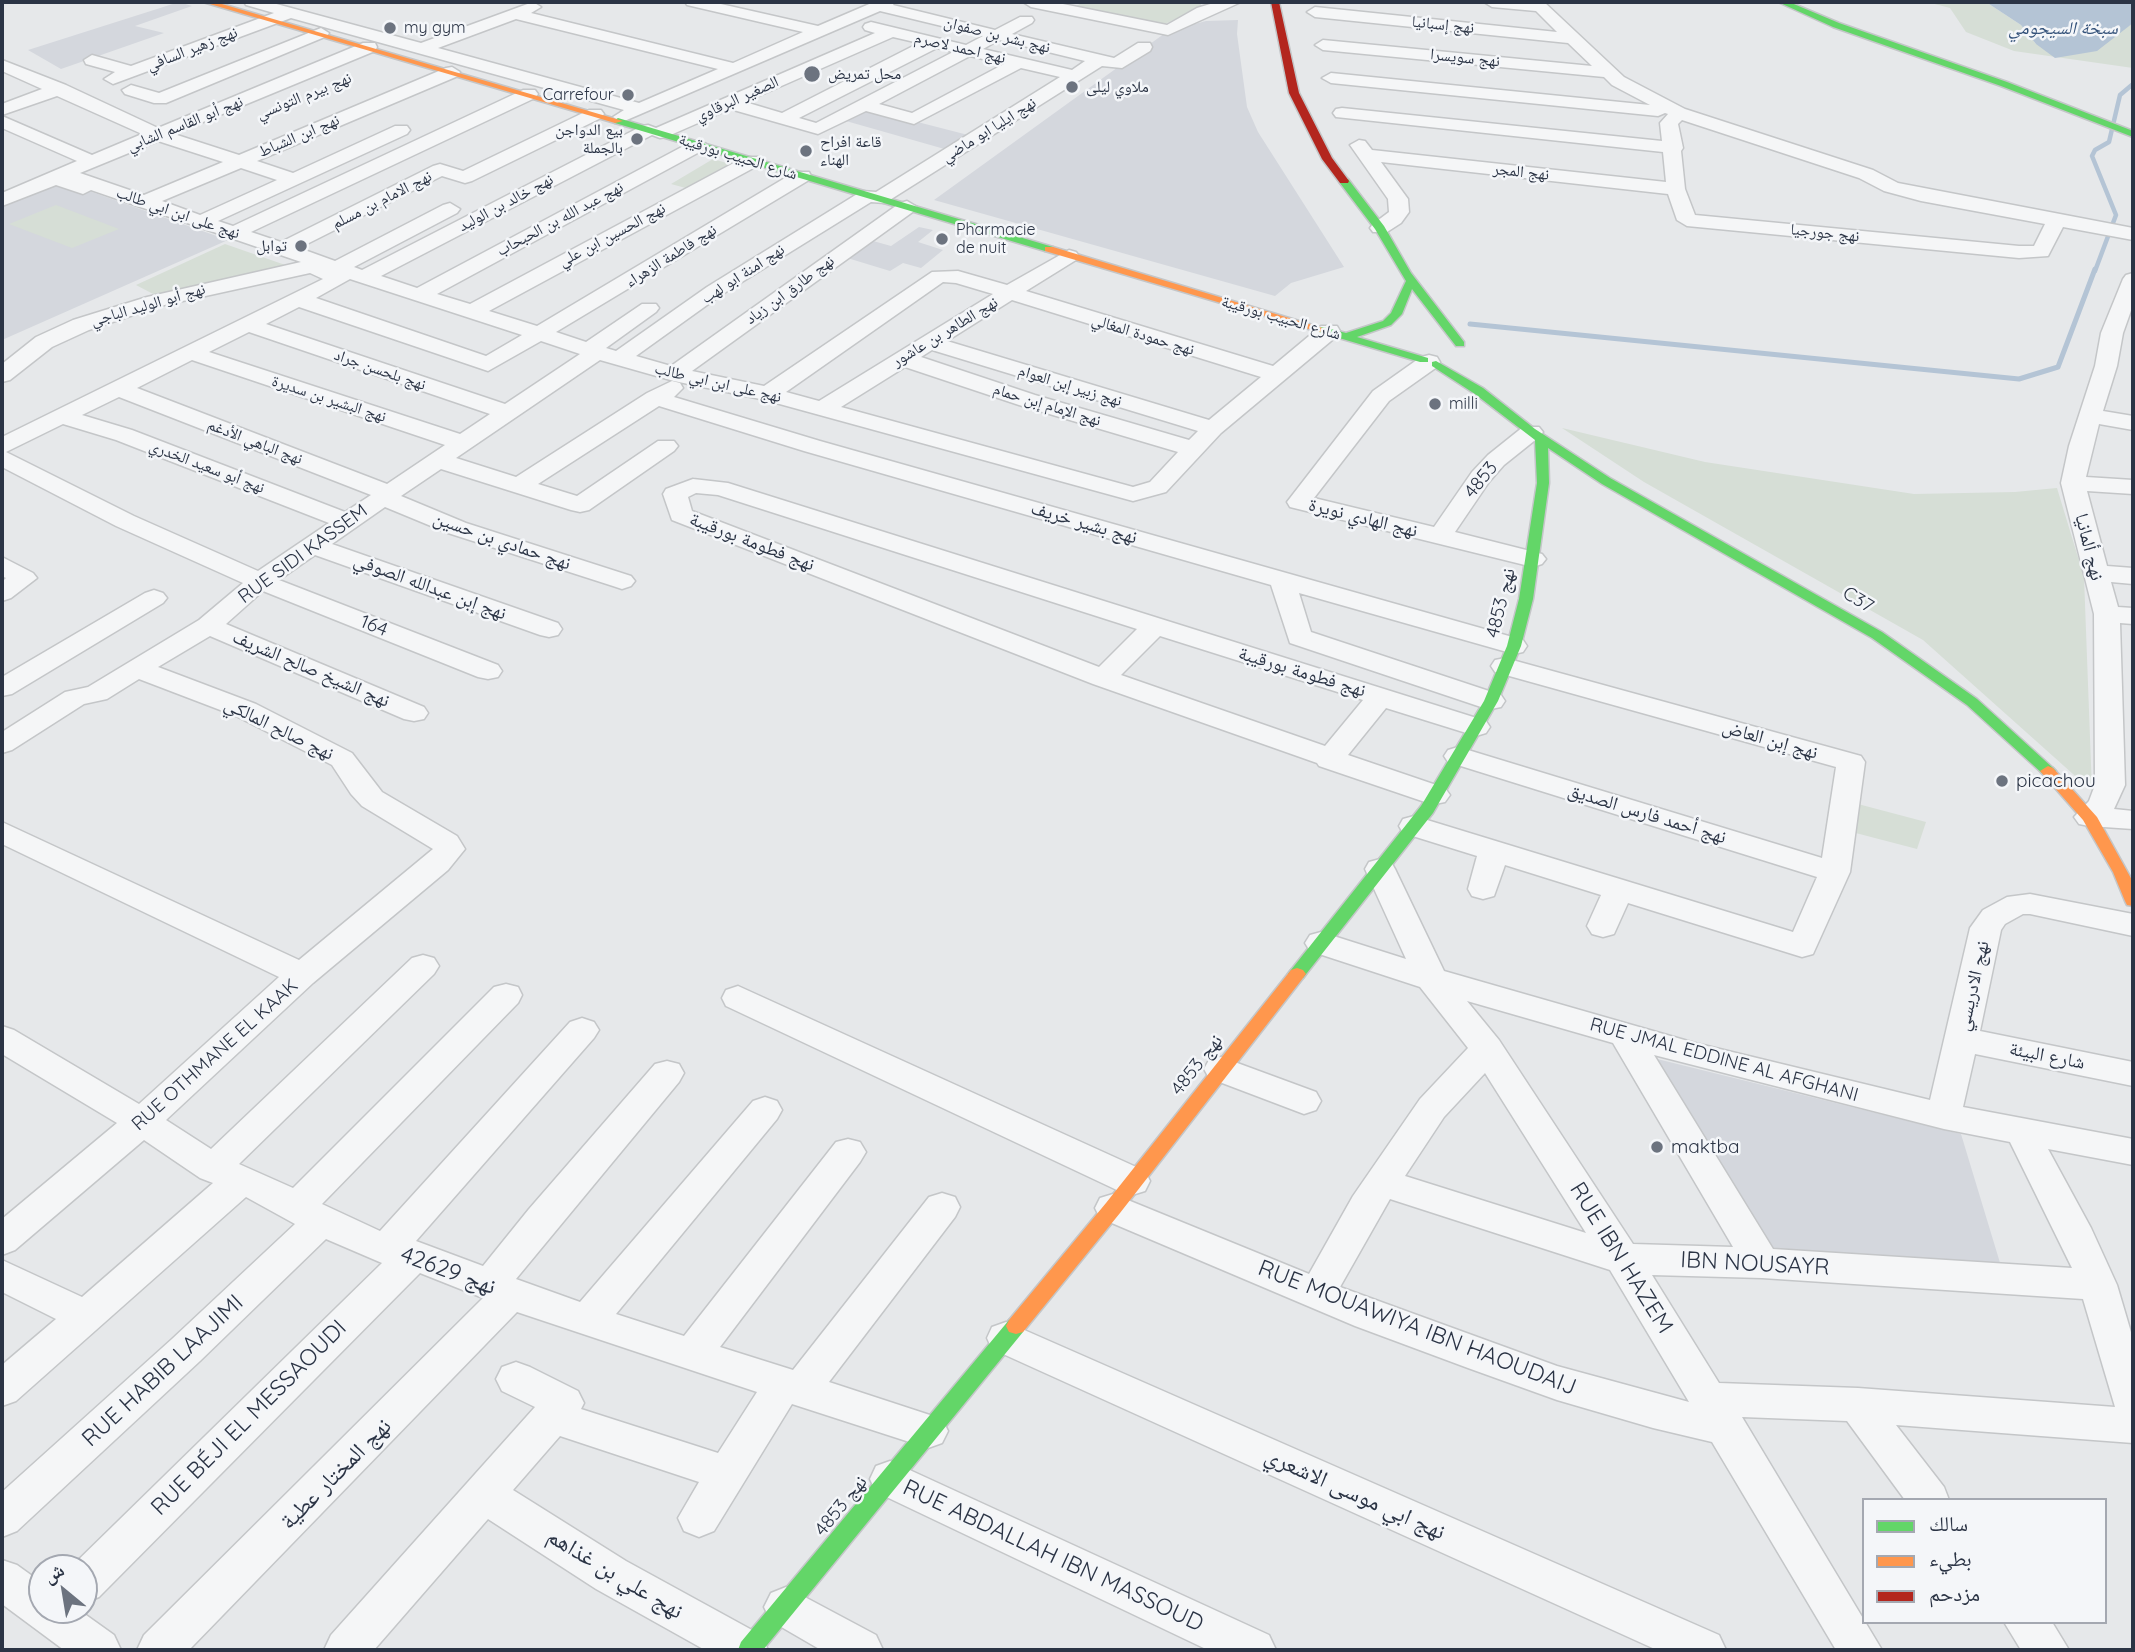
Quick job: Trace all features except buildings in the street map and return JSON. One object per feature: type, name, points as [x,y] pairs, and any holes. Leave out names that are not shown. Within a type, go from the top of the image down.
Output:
[{"type":"main road","name":"شارع الحبيب بورقيبة","points":[[207,2],[369,47],[1339,334],[1429,353]]},
{"type":"main road","points":[[1275,2],[1294,93],[1304,118],[1328,159],[1380,228],[1421,308],[1423,324]]},
{"type":"main road","points":[[1761,2],[2100,114],[2133,120]]},
{"type":"main road","points":[[1782,2],[1836,25]]},
{"type":"main road","points":[[1928,40],[2100,114],[2133,134]]},
{"type":"main road","points":[[1339,334],[1387,323],[1396,314],[1407,279]]},
{"type":"main road","points":[[1407,279],[1465,355]]},
{"type":"main road","points":[[1429,353],[1465,355]]},
{"type":"main road","points":[[1429,353],[1465,355]]},
{"type":"main road","points":[[1429,353],[1498,405]]},
{"type":"main road","points":[[1479,372],[1498,405]]},
{"type":"main road","name":"C37","points":[[1498,405],[1536,436],[1606,481],[1825,604],[1930,670],[1972,702],[2041,763],[2089,817],[2121,872],[2133,901]]},
{"type":"main road","name":"نهج 4853","points":[[747,1650],[786,1607],[1122,1194],[1414,826],[1435,795],[1491,701],[1509,656],[1533,559],[1543,483],[1536,436]]},
{"type":"street","points":[[252,2],[641,108]]},
{"type":"street","points":[[421,49],[547,2]]},
{"type":"street","points":[[693,2],[818,31]]},
{"type":"street","points":[[1031,2],[1168,30],[1181,26],[1203,11],[1233,2]]},
{"type":"street","points":[[1492,2],[1537,4],[1606,72],[1636,93],[1679,113],[1866,174],[1891,187],[2133,234]]},
{"type":"street","points":[[615,120],[883,4]]},
{"type":"street","name":"نهج بشر بن صفوان","points":[[883,4],[1107,62]]},
{"type":"street","points":[[1314,7],[1342,113],[1366,155],[1398,199],[1399,205],[1394,219],[1380,228]]},
{"type":"street","name":"نهج إسبانيا","points":[[1314,7],[1572,38]]},
{"type":"street","name":"نهج زهير السافي","points":[[113,79],[291,12]]},
{"type":"street","points":[[515,14],[733,68]]},
{"type":"street","points":[[729,103],[818,129],[998,35],[1033,22],[1000,14]]},
{"type":"street","name":"نهج احمد لاصرم","points":[[844,20],[1076,76]]},
{"type":"street","name":"الصغير البرقاوي","points":[[654,131],[729,103],[891,32]]},
{"type":"street","points":[[131,90],[160,99],[321,33]]},
{"type":"street","name":"نهج ايليا ابو ماضي","points":[[873,197],[1076,76],[1144,47],[1118,41]]},
{"type":"street","points":[[783,119],[935,42]]},
{"type":"street","name":"نهج سويسرا","points":[[1323,45],[1606,72]]},
{"type":"street","name":"نهج أبو القاسم الشابي","points":[[6,194],[64,174],[369,47]]},
{"type":"street","name":"نهج بيرم التونسي","points":[[377,66],[400,57]]},
{"type":"street","points":[[92,60],[131,72]]},
{"type":"street","points":[[864,105],[914,119],[1020,62]]},
{"type":"street","points":[[2,65],[158,135],[287,176]]},
{"type":"street","name":"نهج ابن الشباط","points":[[146,201],[452,72]]},
{"type":"street","points":[[1331,78],[1679,113]]},
{"type":"street","points":[[2,110],[60,89]]},
{"type":"street","points":[[235,232],[529,94]]},
{"type":"street","points":[[1342,113],[1674,148]]},
{"type":"street","name":"نهج جورجيا","points":[[1679,113],[1669,123],[1674,148],[1676,189],[1687,220],[2020,252],[2040,252],[2056,220]]},
{"type":"street","name":"نهج الامام بن مسلم","points":[[283,248],[440,170],[465,177],[595,114]]},
{"type":"street","points":[[2,121],[93,162]]},
{"type":"street","points":[[202,221],[287,176],[401,130]]},
{"type":"street","name":"نهج خالد بن الوليد","points":[[353,273],[455,229],[654,131]]},
{"type":"street","points":[[162,154],[210,134]]},
{"type":"street","name":"نهج عبد الله بن الحبحاب","points":[[421,294],[699,145]]},
{"type":"street","points":[[460,155],[490,164]]},
{"type":"street","name":"نهج المجر","points":[[1366,155],[1676,189]]},
{"type":"street","name":"نهج الحسين ابن علي","points":[[473,311],[752,161]]},
{"type":"street","name":"نهج على ابن ابي طالب","points":[[64,174],[353,273],[603,353],[822,408],[1133,494],[1158,487],[1213,428],[1278,375],[1339,334]]},
{"type":"street","points":[[92,184],[116,174]]},
{"type":"street","name":"نهج فاطمة الزهراء","points":[[303,301],[488,364],[802,176]]},
{"type":"street","points":[[2,447],[341,278],[55,179],[6,194]]},
{"type":"street","name":"نهج امنة ابو لهب","points":[[603,353],[873,197]]},
{"type":"street","points":[[2,447],[303,301],[353,273],[426,221],[468,200]]},
{"type":"street","name":"نهج طارق ابن زياد","points":[[518,486],[655,398],[907,207]]},
{"type":"street","points":[[426,221],[455,229]]},
{"type":"street","name":"نهج الطاهر بن عاشور","points":[[822,408],[1069,256]]},
{"type":"street","name":"نهج أبو الوليد الباجي","points":[[2,375],[44,342],[81,324],[163,299],[308,267]]},
{"type":"street","name":"نهج حمودة المغالي","points":[[768,394],[939,276],[958,277],[1278,375]]},
{"type":"street","name":"نهج ألمانيا","points":[[2089,817],[2102,805],[2110,785],[2107,614],[2073,483],[2106,366],[2123,335],[2133,279]]},
{"type":"street","points":[[603,353],[649,308]]},
{"type":"street","name":"نهج بلحسن جراد","points":[[252,326],[508,413]]},
{"type":"street","name":"نهج زبير إبن العوام","points":[[928,342],[1213,428]]},
{"type":"street","name":"RUE SIDI KASSEM","points":[[2,744],[75,698],[97,693],[208,626],[260,581],[508,413],[603,353]]},
{"type":"street","name":"نهج الهادي نويرة","points":[[1429,353],[1381,397],[1299,502],[1533,559]]},
{"type":"street","name":"نهج البشير بن سديرة","points":[[194,354],[463,443]]},
{"type":"street","name":"نهج الإمام إبن حمام","points":[[901,358],[1027,400],[1194,449]]},
{"type":"street","name":"نهج الباهي الأدغم","points":[[122,390],[386,495]]},
{"type":"street","name":"نهج بشير خريف","points":[[655,398],[1283,581],[1509,656]]},
{"type":"street","points":[[2090,416],[2133,423]]},
{"type":"street","name":"نهج أبو سعيد الخدري","points":[[65,418],[124,435],[346,522]]},
{"type":"street","name":"4853","points":[[1440,536],[1480,477],[1496,460],[1536,436]]},
{"type":"street","points":[[438,460],[580,505],[666,446]]},
{"type":"street","name":"164","points":[[2,458],[125,521],[260,581],[488,671]]},
{"type":"street","points":[[2073,483],[2133,487]]},
{"type":"street","name":"نهج فطومة بورقيبة","points":[[1435,795],[1329,760],[1103,678],[681,514],[675,494],[693,486],[720,488],[1476,727]]},
{"type":"street","name":"نهج حمادي بن حسين","points":[[386,495],[457,528],[622,581]]},
{"type":"street","name":"نهج إبن عبدالله الصوفي","points":[[313,545],[549,629]]},
{"type":"street","points":[[2096,573],[2133,576]]},
{"type":"street","points":[[1283,581],[1300,638],[1491,701]]},
{"type":"street","points":[[7,679],[154,598]]},
{"type":"street","points":[[2107,614],[2133,616]]},
{"type":"street","name":"نهج الشيخ صالح الشريف","points":[[208,626],[414,713]]},
{"type":"street","points":[[1103,678],[1155,626]]},
{"type":"street","name":"نهج إبن العاض","points":[[1509,656],[1851,762],[1835,872],[1802,946],[1619,888]]},
{"type":"street","name":"نهج صالح المالكي","points":[[135,668],[246,710],[342,760],[372,799],[446,843],[450,849],[437,863],[302,975]]},
{"type":"street","points":[[7,679],[75,698]]},
{"type":"street","points":[[1329,760],[1380,697]]},
{"type":"street","name":"نهج أحمد فارس الصديق","points":[[1458,756],[1835,872]]},
{"type":"street","points":[[2089,817],[2133,820]]},
{"type":"street","points":[[1414,826],[1619,888],[1603,926]]},
{"type":"street","name":"RUE OTHMANE EL KAAK","points":[[2,832],[302,975],[142,1122],[2,1240]]},
{"type":"street","points":[[1483,889],[1494,850]]},
{"type":"street","name":"RUE IBN HAZEM","points":[[1380,869],[1431,979],[1487,1049],[1623,1259],[1860,1650]]},
{"type":"street","name":"نهج الادريسي","points":[[1944,1116],[1986,928],[2000,913],[2018,904],[2031,904],[2133,925]]},
{"type":"street","name":"RUE JMAL EDDINE AL AFGHANI","points":[[1321,943],[1431,979],[1695,1055],[1944,1116],[2133,1152]]},
{"type":"street","points":[[2,1390],[85,1316],[227,1174],[423,966]]},
{"type":"street","name":"RUE HABIB LAAJIMI","points":[[2,1518],[239,1300],[309,1214],[506,995]]},
{"type":"street","name":"RUE MOUAWIYA IBN HAOUDAIJ","points":[[738,998],[1317,1293],[1557,1383],[1718,1413],[1858,1405],[2133,1426]]},
{"type":"street","name":"RUE BÉJI EL MESSAOUDI","points":[[98,1568],[400,1252],[582,1030]]},
{"type":"street","points":[[1625,1035],[1762,1263]]},
{"type":"street","name":"نهج 42629","points":[[2,1038],[227,1174],[309,1214],[400,1252],[588,1320],[928,1431]]},
{"type":"street","name":"شارع البيئة","points":[[1960,1039],[2133,1073]]},
{"type":"street","points":[[1317,1293],[1381,1182],[1432,1108],[1487,1049]]},
{"type":"street","points":[[1221,1069],[1304,1101]]},
{"type":"street","name":"نهج المختار عطية","points":[[159,1650],[468,1340],[542,1219],[667,1073]]},
{"type":"street","points":[[588,1320],[765,1110]]},
{"type":"street","points":[[2023,1131],[2036,1162],[2073,1228],[2098,1285],[2133,1403]]},
{"type":"street","points":[[693,1353],[848,1153]]},
{"type":"street","name":"IBN NOUSAYR","points":[[1381,1182],[1623,1259],[1762,1263],[2098,1285]]},
{"type":"street","points":[[699,1518],[793,1386],[942,1207]]},
{"type":"street","points":[[2,1275],[85,1316]]},
{"type":"street","name":"نهج ابي موسى الاشعري","points":[[1006,1338],[1704,1650]]},
{"type":"street","points":[[346,1650],[554,1418],[564,1403],[516,1379]]},
{"type":"street","points":[[1858,1405],[1928,1498]]},
{"type":"street","points":[[554,1418],[728,1474]]},
{"type":"street","name":"RUE ABDALLAH IBN MASSOUD","points":[[890,1479],[1254,1650]]},
{"type":"street","name":"نهج علي بن غذاهم","points":[[485,1495],[611,1575],[747,1650]]},
{"type":"street","points":[[2,1579],[28,1596]]},
{"type":"street","points":[[786,1607],[861,1650]]},
{"type":"street","points":[[66,1624],[99,1650]]},
{"type":"street","points":[[2028,1624],[2047,1650]]},
{"type":"shaded area","points":[[179,2],[192,6],[135,26],[164,33],[61,69],[28,50]]},
{"type":"shaded area","points":[[1084,2],[1199,2],[1202,6],[1161,26],[1072,8]]},
{"type":"shaded area","points":[[1927,2],[1986,2],[2021,25],[2036,44],[2109,39],[2133,23],[2133,68],[2014,51],[1966,32],[1950,8]]},
{"type":"shaded area","points":[[1238,20],[1237,34],[1247,107],[1258,132],[1344,267],[1291,283],[1275,296],[934,200],[1168,31],[1206,21]]},
{"type":"shaded area","points":[[867,109],[972,136],[948,150],[846,121]]},
{"type":"shaded area","points":[[713,159],[737,166],[693,190],[671,184]]},
{"type":"shaded area","points":[[55,179],[228,240],[2,340],[2,200]]},
{"type":"shaded area","points":[[56,205],[119,229],[72,248],[9,224]]},
{"type":"shaded area","points":[[919,227],[933,230],[918,242],[943,250],[921,268],[903,263],[890,271],[844,257],[866,239],[891,246]]},
{"type":"shaded area","points":[[225,244],[291,267],[157,296],[136,285]]},
{"type":"shaded area","points":[[1562,428],[1705,462],[1914,494],[2015,492],[2057,488],[2084,577],[2092,791],[1923,640],[1644,482]]},
{"type":"shaded area","points":[[1858,804],[1926,822],[1917,849],[1848,831]]},
{"type":"shaded area","points":[[1641,1055],[1961,1134],[2004,1276],[1765,1260]]},
{"type":"water","name":"سبخة السيجومي","points":[[1986,2],[2133,2],[2133,23],[2097,51],[2055,58],[2036,44],[2021,25]]},
{"type":"waterway","points":[[2095,271],[2116,215],[2092,156],[2095,150],[2109,142],[2120,95],[2133,84]]},
{"type":"waterway","points":[[1470,324],[2019,379],[2058,367],[2095,269]]},
{"type":"traffic: fast","points":[[1782,2],[1836,25],[2004,84],[2133,134]]},
{"type":"traffic: fast","points":[[618,121],[1049,249]]},
{"type":"traffic: fast","points":[[1344,181],[1380,228],[1406,274],[1460,344]]},
{"type":"traffic: fast","points":[[1348,336],[1387,323],[1396,314],[1408,284]]},
{"type":"traffic: fast","points":[[1323,330],[1424,360]]},
{"type":"traffic: fast","points":[[1436,364],[1479,391],[1531,432],[1606,481],[1877,635],[1972,702],[2048,771]]},
{"type":"traffic: fast","points":[[1297,974],[1427,809],[1491,701],[1514,646],[1526,599],[1543,483],[1541,439]]},
{"type":"traffic: fast","points":[[749,1650],[1016,1326]]},
{"type":"traffic: slow","points":[[207,2],[618,121]]},
{"type":"traffic: slow","points":[[1049,249],[1323,330]]},
{"type":"traffic: slow","points":[[2048,771],[2089,817],[2121,872],[2133,901]]},
{"type":"traffic: slow","points":[[1016,1326],[1113,1208],[1297,974]]},
{"type":"traffic: jam","points":[[1275,2],[1294,93],[1327,159],[1344,181]]},
{"type":"place","name":"my gym","points":[[390,28]]},
{"type":"place","name":"محل تمريض","points":[[812,74]]},
{"type":"place","name":"ملاوي ليلى","points":[[1072,87]]},
{"type":"place","name":"Carrefour","points":[[628,95]]},
{"type":"place","name":"بيع الدواجن بالجملة","points":[[637,139]]},
{"type":"place","name":"قاعة افراح الهناء","points":[[806,151]]},
{"type":"place","name":"Pharmacie de nuit","points":[[942,239]]},
{"type":"place","name":"توابل","points":[[301,246]]},
{"type":"place","name":"milli","points":[[1435,404]]},
{"type":"place","name":"picachou","points":[[2002,781]]},
{"type":"place","name":"maktba","points":[[1657,1147]]}]
